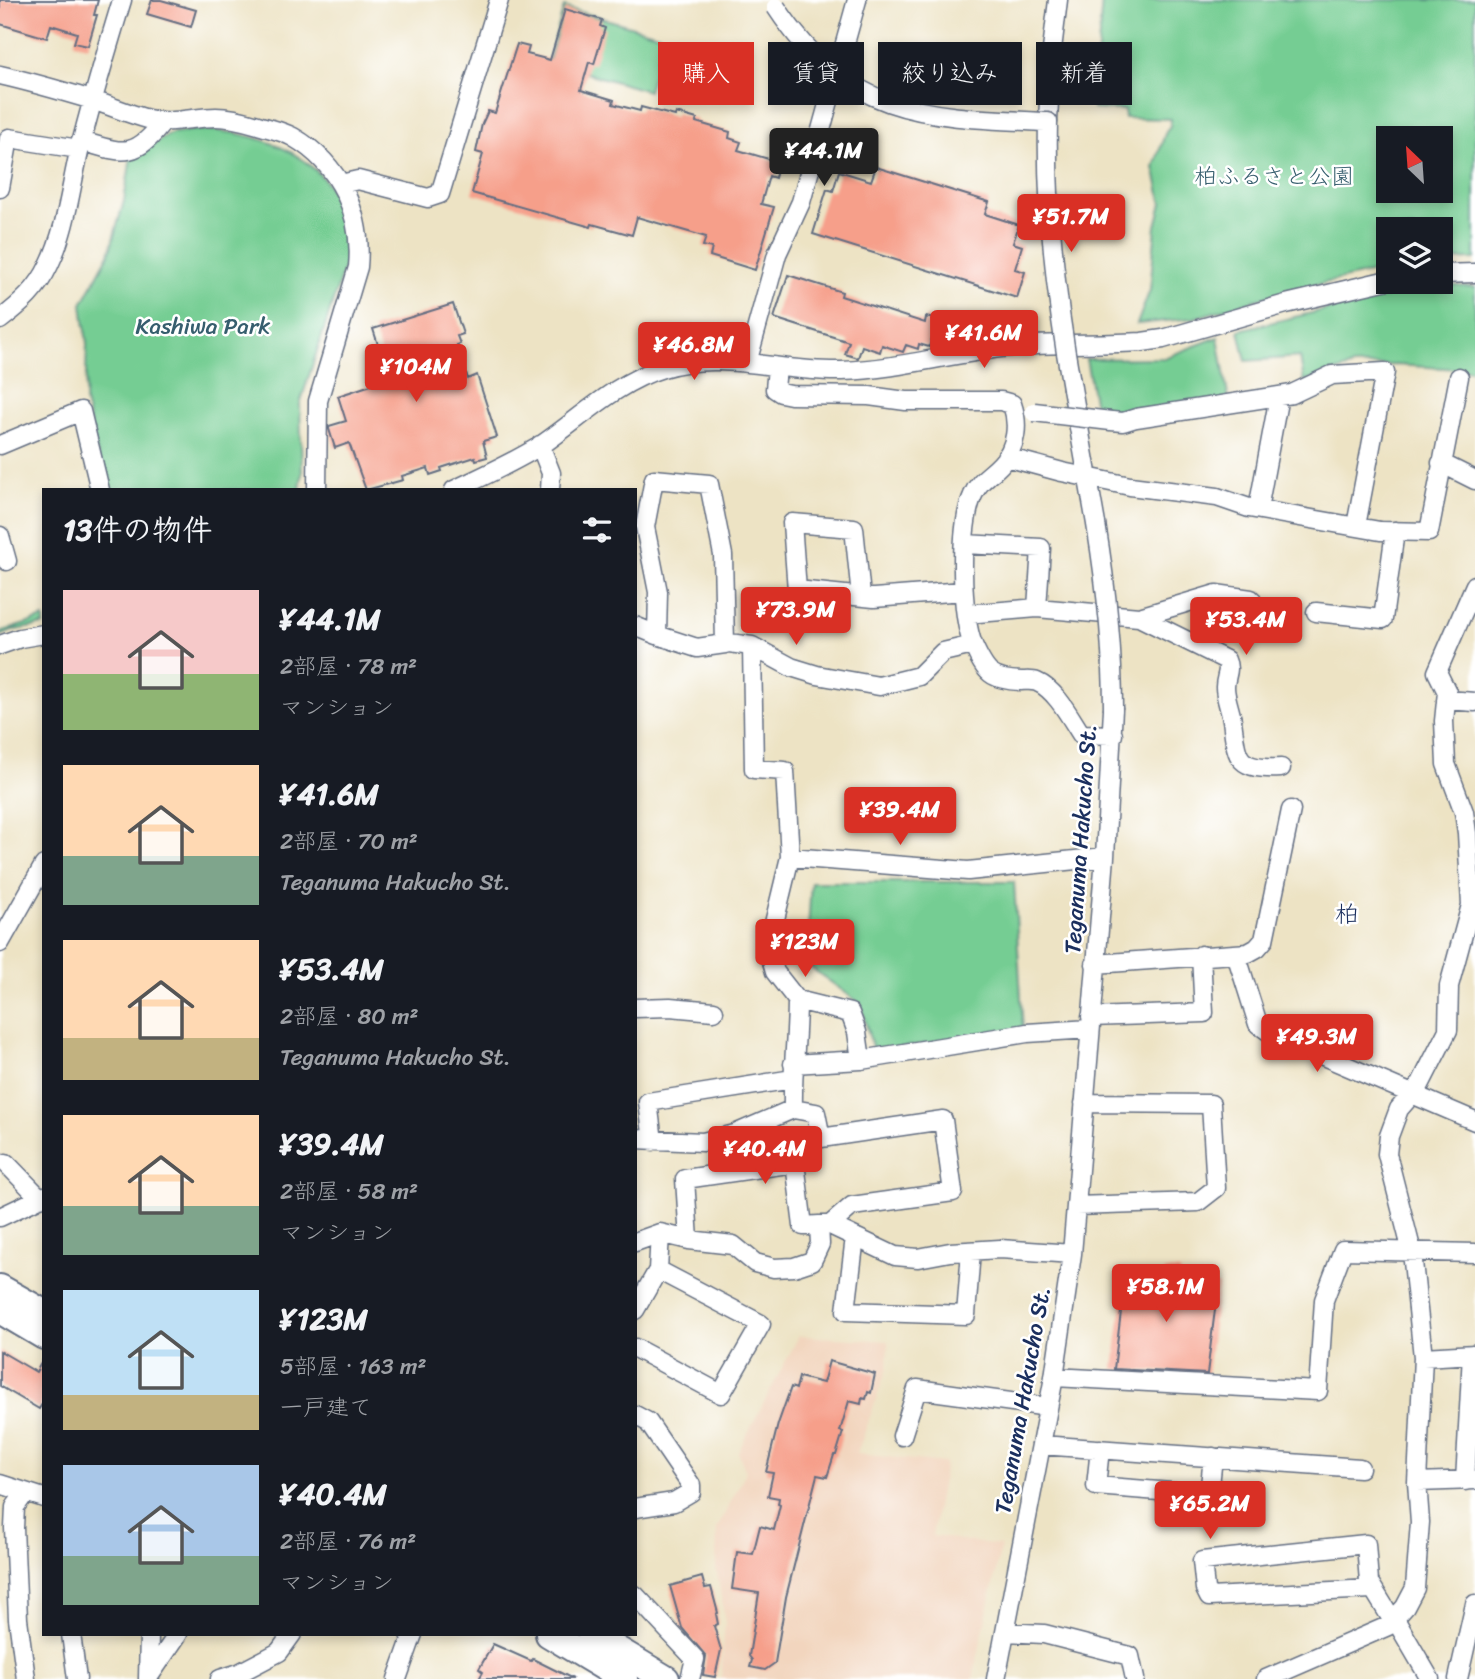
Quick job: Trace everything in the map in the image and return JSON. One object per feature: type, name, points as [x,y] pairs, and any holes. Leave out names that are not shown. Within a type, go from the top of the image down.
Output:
[{"type":"highway","points":[[0,1288],[42,1312]]},
{"type":"highway","points":[[0,1310],[42,1335]]},
{"type":"highway","points":[[552,1636],[624,1679]]},
{"type":"highway","points":[[594,1636],[666,1679]]},
{"type":"street","points":[[0,320],[26,299],[37,286],[59,240],[80,145],[122,0]]},
{"type":"street","points":[[341,184],[358,180],[428,198],[440,194],[499,0]]},
{"type":"street","points":[[747,363],[777,254],[801,202],[857,0]]},
{"type":"street","name":"Teganuma Hakucho St.","points":[[996,1679],[1054,1377],[1072,1254],[1113,735],[1110,631],[1104,572],[1061,326],[1051,244],[1048,122],[1051,58],[1058,0]]},
{"type":"street","points":[[774,4],[800,40],[831,68],[849,82],[888,103],[954,118],[1048,122]]},
{"type":"street","points":[[0,75],[92,100],[149,120],[163,122],[218,117],[242,120],[279,131],[294,138],[320,158],[341,184],[357,223],[359,255],[358,267],[318,401],[317,488]]},
{"type":"street","points":[[0,188],[9,138],[130,151],[150,139],[163,122]]},
{"type":"street","points":[[1453,274],[1475,273]]},
{"type":"street","points":[[458,488],[540,445],[601,400],[650,372],[688,363],[747,363],[776,368],[829,371],[869,369],[1019,346],[1142,342],[1163,339],[1264,310],[1376,283]]},
{"type":"street","points":[[776,368],[775,388],[780,393],[791,396],[869,396],[906,401],[1001,401],[1034,412],[1124,422],[1292,394],[1332,375],[1385,372],[1356,526]]},
{"type":"street","points":[[1006,457],[1130,486],[1217,497],[1258,509],[1356,526],[1429,532],[1459,377]]},
{"type":"street","points":[[1258,509],[1279,396]]},
{"type":"street","points":[[1012,404],[1017,417],[1017,431],[1006,457],[981,481],[968,506],[963,591],[973,645],[990,675],[1004,681],[1035,681],[1051,692],[1081,734],[1113,735]]},
{"type":"street","points":[[0,445],[81,411],[100,488]]},
{"type":"street","points":[[540,445],[551,472],[550,488]]},
{"type":"street","points":[[1441,463],[1475,480]]},
{"type":"street","points":[[657,635],[658,592],[645,527],[654,479],[709,484],[723,555],[725,644]]},
{"type":"street","points":[[861,596],[853,528],[792,523],[797,590],[874,598],[963,591]]},
{"type":"street","points":[[1317,612],[1382,619],[1395,531]]},
{"type":"street","points":[[0,536],[7,561]]},
{"type":"street","points":[[964,544],[1041,548],[1037,608]]},
{"type":"street","points":[[1266,1679],[1388,1626],[1405,1607],[1415,1588],[1420,1522],[1417,1482],[1423,1357],[1412,1252],[1387,1154],[1389,1136],[1399,1109],[1420,1084],[1448,1030],[1449,986],[1471,905],[1464,812],[1446,764],[1444,721],[1447,692],[1437,672],[1474,589]]},
{"type":"street","points":[[1139,617],[1216,594],[1251,599]]},
{"type":"street","points":[[966,614],[1037,608],[1139,617],[1226,660],[1229,668],[1225,686],[1232,720],[1233,744],[1240,757],[1249,765],[1262,769],[1281,768]]},
{"type":"street","points":[[637,627],[697,648],[725,644],[752,646],[791,667],[879,686],[919,676],[943,652],[973,645]]},
{"type":"street","points":[[0,645],[42,634]]},
{"type":"street","points":[[752,646],[754,769],[785,771],[790,857],[768,948],[775,972],[797,1000],[850,1013],[862,1060]]},
{"type":"street","points":[[1447,700],[1475,702]]},
{"type":"street","points":[[1095,964],[1248,953],[1257,948],[1264,940],[1291,810]]},
{"type":"street","points":[[790,857],[968,871],[1105,857]]},
{"type":"street","points":[[0,943],[42,869]]},
{"type":"street","points":[[1236,954],[1258,1024],[1272,1034],[1475,1121]]},
{"type":"street","points":[[637,1241],[660,1233],[689,1240],[733,1245],[755,1263],[774,1268],[794,1266],[812,1261],[825,1225],[852,1206],[953,1192],[943,1120],[821,1138],[816,1113],[793,1109],[736,1134],[703,1142],[644,1140],[648,1102],[933,1047],[1090,1023],[1204,1013],[1201,956]]},
{"type":"street","points":[[793,1109],[797,1000]]},
{"type":"street","points":[[637,1009],[670,1007],[714,1011]]},
{"type":"street","points":[[1076,1206],[1198,1202],[1216,1188],[1211,1104],[1084,1103]]},
{"type":"street","points":[[0,1217],[42,1197],[6,1163]]},
{"type":"street","points":[[689,1240],[685,1179],[795,1163],[803,1226],[825,1225],[895,1256],[918,1258],[1000,1249],[1072,1254]]},
{"type":"street","points":[[637,1307],[658,1270],[660,1233]]},
{"type":"street","points":[[855,1237],[846,1311],[966,1315],[971,1251]]},
{"type":"street","points":[[1054,1377],[1318,1391],[1324,1300],[1343,1250],[1475,1253]]},
{"type":"street","points":[[637,1349],[721,1394],[761,1324],[658,1270]]},
{"type":"street","points":[[1417,1482],[1470,1480],[1474,1354],[1423,1357]]},
{"type":"street","points":[[902,1436],[917,1389],[1048,1407]]},
{"type":"street","points":[[637,1416],[648,1422],[691,1485],[691,1492],[674,1502],[637,1508]]},
{"type":"street","points":[[1041,1445],[1360,1468]]},
{"type":"street","points":[[1100,1449],[1096,1486],[1209,1495],[1213,1457]]},
{"type":"street","points":[[0,1484],[42,1497]]},
{"type":"street","points":[[25,1493],[15,1507],[14,1528],[18,1619],[26,1679]]},
{"type":"street","points":[[1372,1589],[1209,1597],[1205,1589],[1202,1561],[1366,1544],[1372,1589],[1430,1679]]},
{"type":"street","points":[[637,1597],[695,1659],[690,1679]]},
{"type":"street","points":[[1458,1679],[1475,1604]]},
{"type":"street","points":[[1005,1632],[1044,1634],[1130,1656],[1135,1679]]},
{"type":"street","points":[[71,1636],[77,1679]]},
{"type":"street","points":[[148,1679],[149,1636]]},
{"type":"street","points":[[148,1679],[177,1636]]},
{"type":"street","points":[[220,1679],[279,1653],[291,1636]]},
{"type":"street","points":[[397,1679],[412,1636]]},
{"type":"shaded area","points":[[799,1336],[888,1341],[887,1368],[857,1454],[945,1463],[932,1536],[1001,1546],[973,1679],[721,1679],[725,1621],[716,1566],[717,1529],[746,1472],[738,1452]]},
{"type":"green space","name":"柏ふるさと公園","points":[[1102,0],[1475,0],[1475,259],[1453,260],[1453,217],[1376,217],[1376,272],[1283,292],[1194,318],[1137,324],[1150,290],[1156,226],[1162,203],[1154,167],[1171,119],[1125,118],[1124,110],[1093,109],[1093,105],[1132,105],[1132,42],[1099,42]]},
{"type":"green space","points":[[564,7],[664,36],[662,42],[658,42],[658,57],[648,91],[548,62]]},
{"type":"green space","name":"Kashiwa Park","points":[[197,130],[233,133],[270,142],[287,150],[316,171],[328,185],[340,213],[345,264],[300,404],[300,488],[106,488],[85,402],[87,344],[82,304],[109,254],[124,201],[131,157],[172,133]]},
{"type":"green space","points":[[1453,286],[1475,287],[1475,370],[1395,365],[1353,366],[1304,382],[1300,357],[1246,361],[1239,330],[1399,294],[1453,294]]},
{"type":"green space","points":[[1218,337],[1229,402],[1128,416],[1096,411],[1086,359],[1164,358]]},
{"type":"green space","points":[[42,619],[42,625],[15,630],[0,636],[0,632]]},
{"type":"green space","points":[[811,882],[1014,882],[1023,1031],[873,1051],[861,1004],[806,964]]},
{"type":"building","points":[[0,0],[98,0],[94,15],[97,15],[88,46],[74,43],[77,33],[51,25],[47,38],[0,24]]},
{"type":"building","points":[[152,0],[196,10],[191,27],[147,14]]},
{"type":"building","points":[[565,9],[602,20],[600,26],[605,28],[594,64],[589,62],[581,90],[614,100],[613,104],[640,111],[641,107],[697,119],[696,122],[730,132],[729,138],[741,142],[738,150],[779,162],[775,178],[769,176],[761,204],[774,207],[755,270],[710,256],[712,248],[703,246],[706,237],[637,217],[632,235],[592,224],[591,227],[472,193],[483,154],[476,152],[482,124],[488,111],[495,113],[517,44],[529,47],[527,54],[550,60]]},
{"type":"building","points":[[876,167],[989,202],[985,214],[1019,225],[1013,243],[1022,246],[1015,269],[1025,272],[1017,298],[813,234],[827,189],[833,191],[839,171],[871,181]]},
{"type":"building","points":[[788,275],[842,292],[841,296],[925,323],[926,317],[938,320],[929,347],[919,344],[918,349],[906,345],[903,352],[882,345],[880,352],[862,346],[858,358],[845,354],[849,342],[774,318]]},
{"type":"building","points":[[453,304],[463,334],[457,336],[460,344],[457,345],[468,379],[477,375],[497,437],[483,441],[487,457],[476,460],[475,457],[441,468],[442,471],[430,475],[428,468],[402,476],[403,480],[365,488],[349,443],[335,448],[329,426],[346,421],[338,396],[389,379],[373,329]]},
{"type":"building","points":[[1165,1270],[1180,1271],[1179,1280],[1218,1285],[1207,1374],[1114,1369],[1126,1271],[1164,1276]]},
{"type":"building","points":[[0,1351],[36,1372],[42,1362],[42,1404],[39,1409],[0,1386]]},
{"type":"building","points":[[829,1361],[875,1374],[871,1393],[868,1392],[866,1399],[862,1398],[861,1404],[849,1401],[840,1431],[843,1432],[827,1477],[817,1475],[786,1597],[775,1663],[765,1670],[750,1667],[752,1660],[749,1656],[759,1593],[732,1589],[737,1552],[753,1554],[760,1526],[774,1530],[780,1505],[779,1498],[768,1496],[773,1473],[766,1472],[778,1424],[791,1387],[796,1389],[799,1377],[823,1383]]},
{"type":"building","points":[[702,1577],[705,1588],[711,1587],[718,1613],[718,1624],[714,1626],[721,1650],[715,1677],[703,1675],[706,1656],[682,1628],[670,1586]]},
{"type":"building","points":[[493,1644],[531,1661],[533,1659],[573,1679],[479,1679],[483,1672],[479,1669]]},
{"type":"district","name":"柏","points":[[1347,914]]}]
